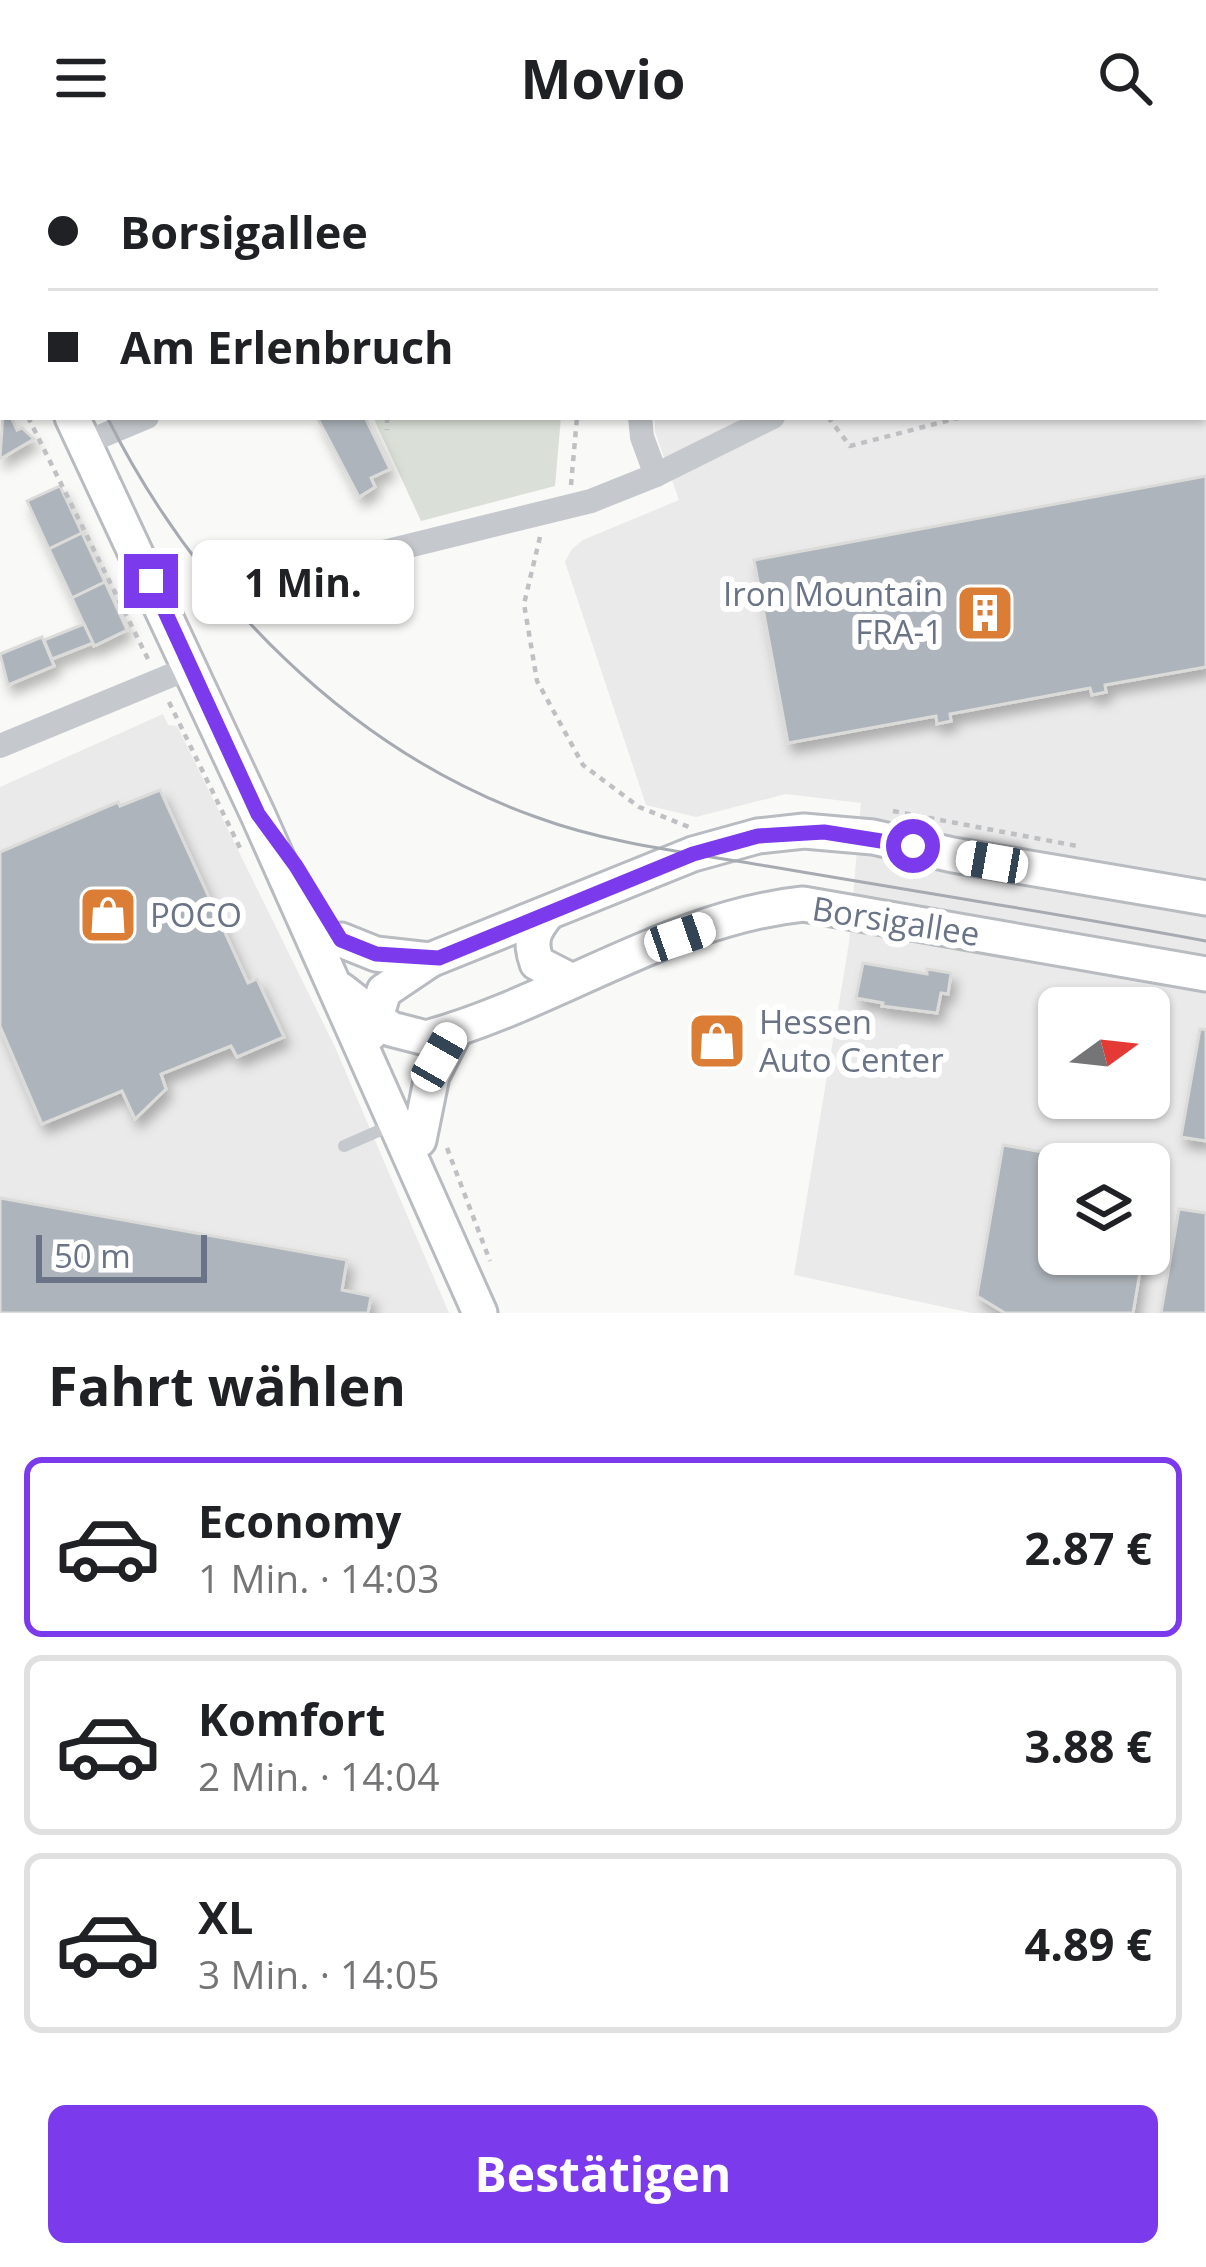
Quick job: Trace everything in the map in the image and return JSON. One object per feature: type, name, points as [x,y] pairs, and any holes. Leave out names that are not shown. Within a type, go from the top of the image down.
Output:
[{"type":"main road","points":[[78,430],[174,675],[341,940],[482,1292]]},
{"type":"main road","points":[[258,814],[368,1062],[418,1133]]},
{"type":"main road","points":[[368,1062],[374,1017],[384,991],[430,960],[693,854],[758,836],[804,831],[873,837],[992,862],[1197,891]]},
{"type":"main road","name":"Borsigallee","points":[[335,985],[374,1017],[401,1034],[417,1037],[455,1029],[741,916],[803,904],[1206,974]]},
{"type":"main road","points":[[547,914],[535,929],[531,946],[537,963],[572,981]]},
{"type":"main road","points":[[341,940],[376,954],[430,960]]},
{"type":"main road","points":[[418,1133],[432,1076],[455,1029]]},
{"type":"street","points":[[78,430],[131,420]]},
{"type":"street","points":[[640,420],[656,475]]},
{"type":"street","points":[[262,582],[557,511],[656,475],[767,420]]},
{"type":"street","points":[[0,746],[174,675]]},
{"type":"lane","points":[[344,1146],[418,1133]]},
{"type":"path","points":[[31,420],[174,675]]},
{"type":"path","points":[[387,420],[387,430]]},
{"type":"path","points":[[576,420],[557,511],[524,604],[537,681],[583,765],[639,807],[694,829]]},
{"type":"path","points":[[830,420],[850,446],[950,420]]},
{"type":"path","points":[[418,1133],[482,1292]]},
{"type":"shaded area","points":[[374,420],[561,420],[555,486],[421,521]]},
{"type":"shaded area","points":[[655,420],[1206,420],[1206,1313],[972,1313],[794,1275],[849,943],[861,803],[786,794],[696,817],[646,805],[565,562],[583,540],[679,500]]},
{"type":"shaded area","points":[[163,714],[168,725],[177,726],[335,1047],[449,1313],[0,1313],[0,787]]},
{"type":"building","points":[[3,420],[12,420],[17,430],[22,428],[34,439],[0,459]]},
{"type":"building","points":[[319,420],[366,420],[390,469],[371,478],[375,487],[359,497]]},
{"type":"building","name":"Iron Mountain FRA-1","points":[[1206,476],[1206,667],[1105,685],[1106,692],[1092,695],[1090,688],[950,714],[951,721],[937,724],[936,716],[788,743],[754,560]]},
{"type":"building","points":[[60,486],[82,533],[49,549],[27,501]]},
{"type":"building","points":[[82,533],[105,582],[72,598],[49,549]]},
{"type":"building","points":[[105,582],[127,630],[94,646],[72,598]]},
{"type":"building","points":[[84,624],[93,643],[52,659],[44,640]]},
{"type":"building","points":[[42,637],[54,666],[8,685],[0,654]]},
{"type":"building","name":"POCO","points":[[160,790],[248,983],[257,979],[284,1037],[237,1057],[231,1046],[161,1074],[166,1089],[135,1119],[122,1091],[42,1124],[0,1026],[0,852],[118,802],[120,806]]},
{"type":"building","points":[[863,963],[927,974],[927,969],[951,973],[948,994],[941,993],[937,1013],[856,998]]},
{"type":"building","points":[[1200,1029],[1206,1030],[1206,1141],[1181,1137]]},
{"type":"building","points":[[1003,1145],[1038,1151],[1038,1275],[1139,1275],[1133,1313],[1005,1313],[977,1296]]},
{"type":"building","points":[[0,1198],[347,1260],[342,1290],[371,1296],[368,1313],[0,1313]]},
{"type":"building","points":[[1179,1209],[1206,1213],[1206,1313],[1161,1313]]},
{"type":"tram line","points":[[109,420],[185,544],[284,658],[402,751],[467,788],[536,817],[621,841],[1206,941]]},
{"type":"place","name":"Iron Mountain FRA-1","points":[[985,613]]},
{"type":"place","name":"POCO","points":[[108,915]]},
{"type":"place","name":"Hessen Auto Center","points":[[717,1041]]},
{"type":"route","points":[[151,581],[258,814],[341,940],[376,954],[439,958],[693,854],[758,836],[824,832],[913,846]]}]
